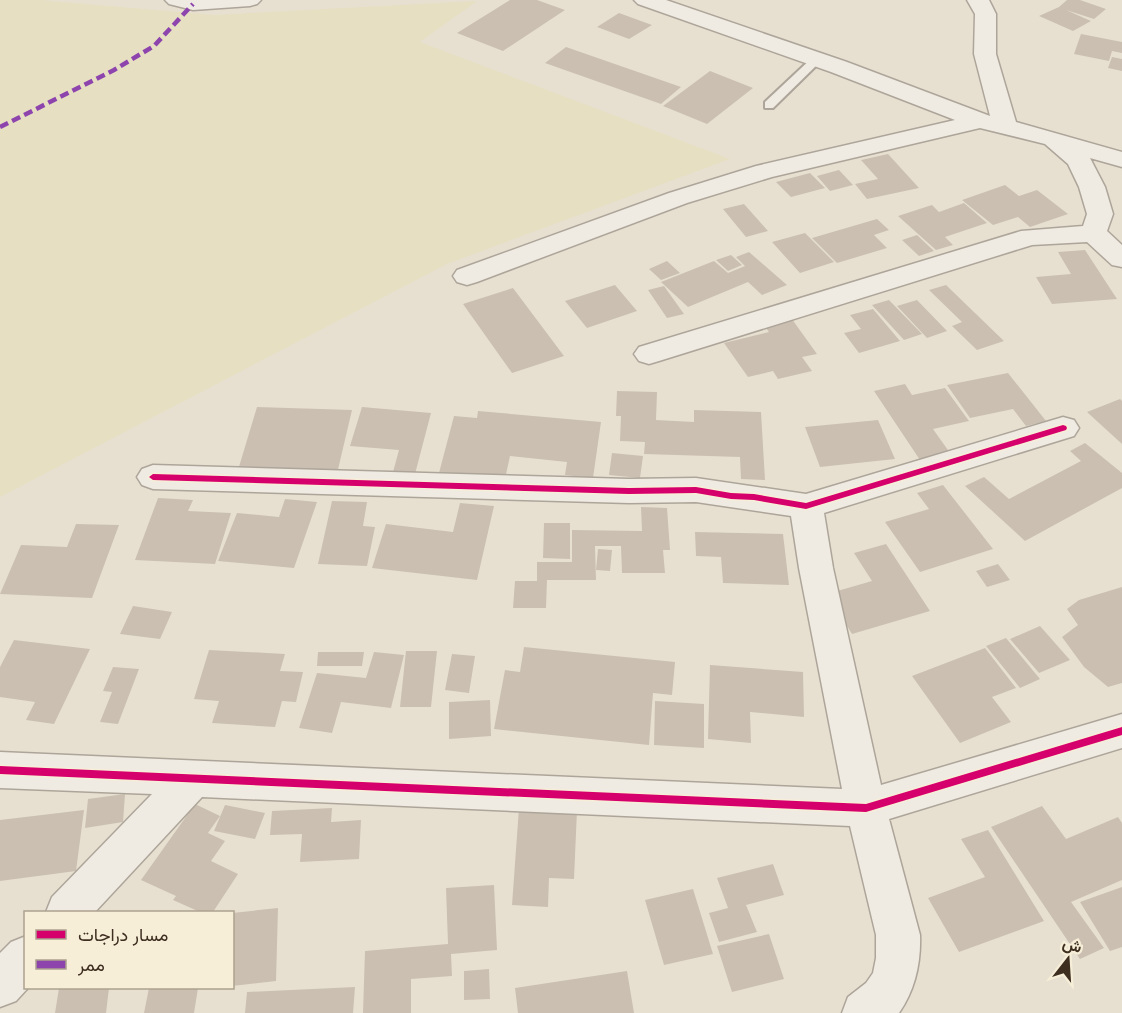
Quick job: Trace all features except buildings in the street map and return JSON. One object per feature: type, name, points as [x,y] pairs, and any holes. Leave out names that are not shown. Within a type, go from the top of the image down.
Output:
[{"type":"street","points":[[176,0],[193,4],[250,0]]},
{"type":"street","points":[[645,0],[817,59],[980,121],[1054,139],[1122,160]]},
{"type":"street","points":[[978,0],[986,10],[989,21],[984,37],[985,53],[1005,127]]},
{"type":"street","points":[[467,276],[678,198],[765,171],[980,121]]},
{"type":"street","points":[[1054,139],[1079,160],[1092,187],[1100,214],[1093,233]]},
{"type":"street","points":[[649,354],[1030,237],[1093,233],[1122,260]]},
{"type":"street","points":[[153,477],[629,491],[696,490],[806,506],[1063,428]]},
{"type":"street","points":[[806,506],[816,568],[866,808],[893,912],[900,953],[897,971],[890,987],[881,999],[864,1013]]},
{"type":"street","points":[[0,770],[866,808],[1122,731]]},
{"type":"street","points":[[68,911],[194,778]]},
{"type":"street","points":[[0,985],[24,959]]},
{"type":"lane","points":[[769,105],[817,59]]},
{"type":"shaded area","points":[[0,0],[40,0],[214,15],[477,1],[420,42],[730,159],[447,264],[0,497]]},
{"type":"marked path","points":[[0,127],[114,70],[154,46],[193,4]]},
{"type":"cycle path","points":[[153,477],[629,491],[696,490],[806,506],[1063,428]]},
{"type":"cycle path","points":[[0,770],[866,808],[1122,731]]}]
